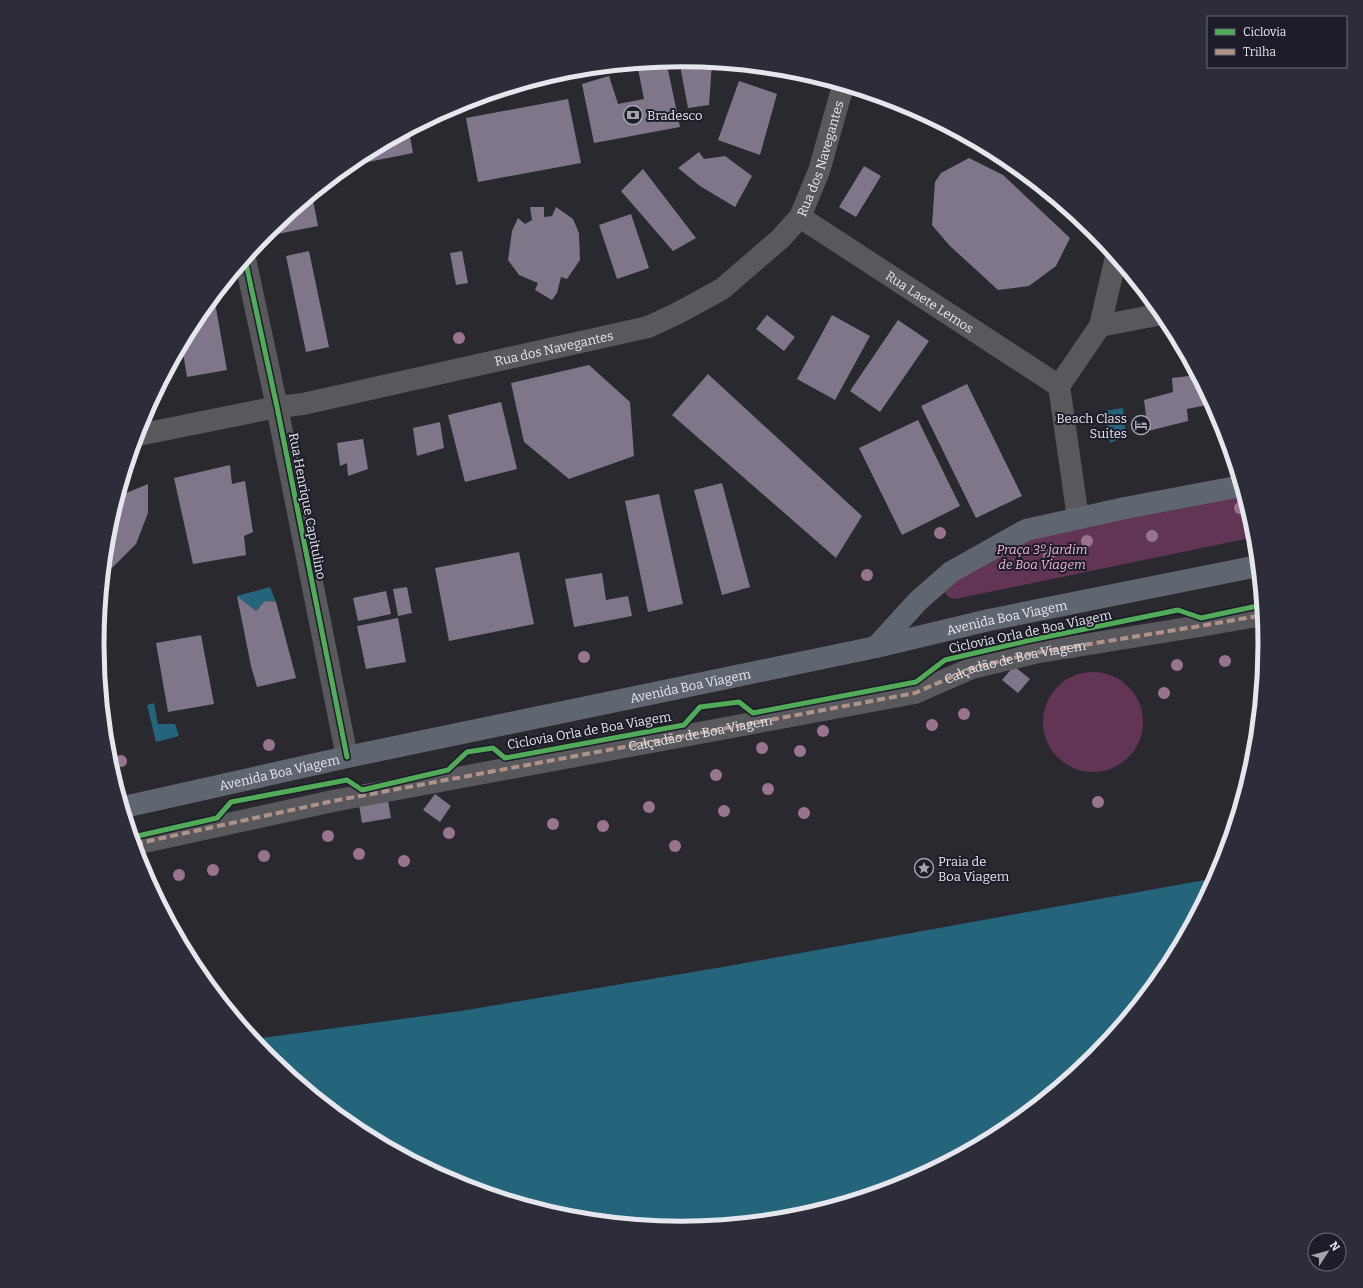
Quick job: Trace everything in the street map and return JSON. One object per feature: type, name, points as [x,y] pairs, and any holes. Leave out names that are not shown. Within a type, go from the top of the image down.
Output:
[{"type":"main road","points":[[876,647],[918,601],[951,572],[1026,530],[1078,518],[1237,487]]},
{"type":"main road","name":"Avenida Boa Viagem","points":[[128,807],[347,757],[876,647],[989,620],[1254,567]]},
{"type":"street","name":"Rua dos Navegantes","points":[[144,434],[277,407],[303,404],[648,327],[678,313],[722,289],[780,239],[800,217],[819,172],[841,90]]},
{"type":"street","name":"Rua Laete Lemos","points":[[800,217],[1059,386]]},
{"type":"street","points":[[1078,518],[1059,386],[1100,326],[1115,263]]},
{"type":"street","name":"Rua Henrique Capitulino","points":[[246,266],[277,407],[347,757]]},
{"type":"street","points":[[1100,326],[1155,315]]},
{"type":"street","name":"Calçadão de Boa Viagem","points":[[140,843],[333,801],[915,693],[972,668],[1034,653],[1257,616]]},
{"type":"green space","points":[[1135,288],[1145,301],[1138,296]]},
{"type":"green space","name":"Praça 3º jardim de Boa Viagem","points":[[1238,493],[1248,538],[955,599],[949,597],[945,592],[944,584],[1022,542]]},
{"type":"green space","points":[[1093,672],[1112,676],[1128,687],[1139,703],[1143,722],[1139,741],[1128,757],[1112,768],[1093,772],[1074,768],[1058,757],[1047,741],[1043,722],[1047,703],[1058,687],[1074,676]]},
{"type":"water","points":[[1123,408],[1126,436],[1110,443],[1104,411]]},
{"type":"water","points":[[270,587],[276,602],[265,601],[256,611],[237,596]]},
{"type":"water","points":[[154,703],[158,724],[175,724],[179,736],[156,742],[147,705]]},
{"type":"water","points":[[1208,879],[1181,933],[1161,965],[1139,995],[1090,1052],[1033,1102],[970,1144],[902,1177],[831,1201],[794,1210],[719,1220],[644,1220],[569,1210],[496,1190],[461,1177],[426,1161],[393,1144],[361,1124],[330,1102],[301,1078],[261,1038],[461,1011],[723,967]]},
{"type":"building","name":"Bradesco","points":[[667,67],[680,127],[594,143],[582,84],[609,76],[618,104],[644,99],[638,69]]},
{"type":"building","points":[[680,67],[712,68],[709,105],[688,108]]},
{"type":"building","points":[[739,81],[777,94],[760,155],[718,140]]},
{"type":"building","points":[[568,99],[581,163],[478,182],[466,118]]},
{"type":"building","points":[[410,135],[413,153],[362,163]]},
{"type":"building","points":[[699,152],[704,159],[725,156],[752,176],[735,207],[700,186],[678,168]]},
{"type":"building","points":[[969,158],[1003,175],[1070,238],[1056,266],[1029,286],[998,290],[949,245],[932,225],[935,182],[941,173]]},
{"type":"building","points":[[864,166],[881,176],[856,217],[839,207]]},
{"type":"building","points":[[643,169],[696,238],[673,251],[621,191]]},
{"type":"building","points":[[313,200],[318,226],[277,234],[277,232]]},
{"type":"building","points":[[530,207],[544,207],[544,217],[552,216],[556,207],[573,219],[579,233],[580,260],[567,279],[561,277],[557,293],[552,300],[535,290],[538,283],[519,275],[508,260],[512,231],[518,218],[525,224],[532,220]]},
{"type":"building","points":[[631,214],[649,268],[617,279],[599,225]]},
{"type":"building","points":[[309,251],[329,347],[306,352],[286,256]]},
{"type":"building","points":[[462,251],[468,283],[456,285],[450,253]]},
{"type":"building","points":[[215,305],[227,370],[187,377],[183,353]]},
{"type":"building","points":[[767,315],[795,337],[784,351],[756,329]]},
{"type":"building","points":[[832,315],[870,336],[835,400],[797,379]]},
{"type":"building","points":[[898,320],[929,341],[880,412],[850,391]]},
{"type":"building","points":[[589,365],[630,402],[634,456],[569,479],[524,442],[511,383]]},
{"type":"building","points":[[708,374],[862,516],[836,558],[672,415]]},
{"type":"building","points":[[1192,376],[1207,405],[1187,409],[1188,421],[1148,431],[1144,400],[1173,392],[1172,378]]},
{"type":"building","points":[[967,384],[1022,496],[976,518],[921,406]]},
{"type":"building","points":[[501,402],[517,469],[465,482],[448,415]]},
{"type":"building","points":[[918,420],[960,506],[902,535],[859,448]]},
{"type":"building","points":[[440,422],[444,448],[417,456],[413,428]]},
{"type":"building","points":[[363,439],[368,469],[348,476],[347,463],[340,466],[337,443]]},
{"type":"building","points":[[230,465],[232,484],[245,481],[253,532],[244,536],[246,555],[193,564],[174,478]]},
{"type":"building","points":[[722,483],[750,587],[722,595],[694,490]]},
{"type":"building","points":[[148,484],[148,513],[136,544],[109,570],[116,531],[124,494]]},
{"type":"building","points":[[659,494],[683,604],[648,612],[625,501]]},
{"type":"building","points":[[519,552],[534,624],[449,641],[435,568]]},
{"type":"building","points":[[602,573],[606,600],[628,596],[632,616],[574,627],[565,579]]},
{"type":"building","points":[[407,587],[412,613],[398,616],[393,589]]},
{"type":"building","points":[[386,591],[391,614],[358,621],[353,598]]},
{"type":"building","points":[[237,596],[256,611],[265,601],[276,602],[296,678],[257,687],[251,666]]},
{"type":"building","points":[[398,618],[406,662],[366,669],[357,626]]},
{"type":"building","points":[[201,635],[214,704],[168,712],[156,643]]},
{"type":"building","points":[[1014,666],[1030,679],[1018,693],[1002,680]]},
{"type":"building","points":[[435,794],[451,806],[440,822],[423,810]]},
{"type":"building","points":[[388,800],[391,818],[362,823],[359,805]]},
{"type":"marked path","points":[[140,843],[333,801],[915,693],[972,668],[1034,653],[1257,616]]},
{"type":"cycle path","points":[[246,266],[277,407],[347,757]]},
{"type":"cycle path","name":"Ciclovia Orla de Boa Viagem","points":[[138,836],[217,818],[231,802],[347,780],[362,790],[448,770],[467,752],[493,748],[505,758],[684,725],[700,707],[739,702],[753,713],[916,682],[945,660],[1031,640],[1178,610],[1201,618],[1257,606]]},
{"type":"place","name":"Bradesco","points":[[633,115]]},
{"type":"place","name":"Beach Class Suites","points":[[1141,425]]},
{"type":"place","name":"Praia de Boa Viagem","points":[[924,868]]}]
